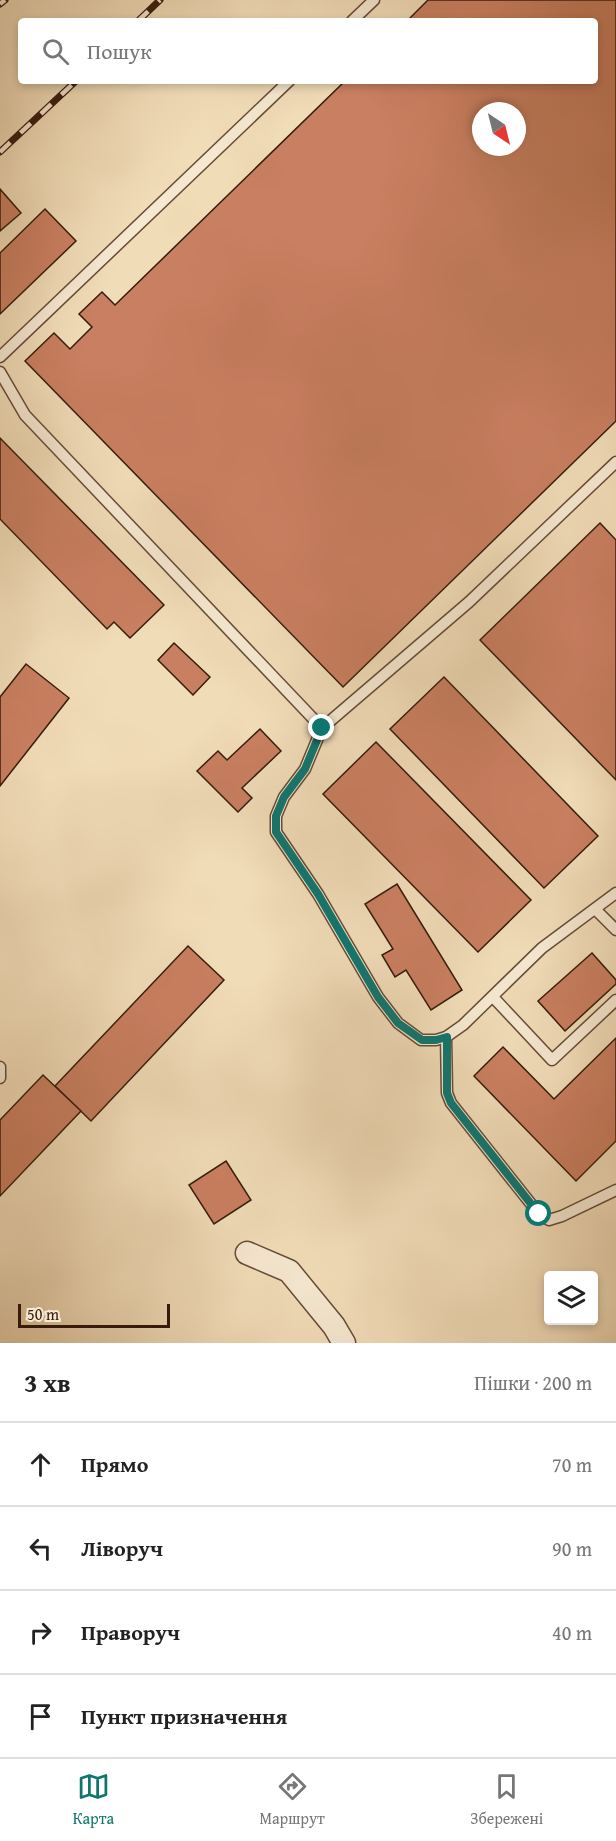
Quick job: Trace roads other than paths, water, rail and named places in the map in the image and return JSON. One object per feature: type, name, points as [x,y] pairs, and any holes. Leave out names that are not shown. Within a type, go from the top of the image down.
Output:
[{"type":"street","points":[[247,1253],[289,1271],[334,1326],[344,1343]]},
{"type":"lane","points":[[355,18],[374,0]]},
{"type":"lane","points":[[0,357],[286,84]]},
{"type":"lane","points":[[0,372],[25,415],[322,728]]},
{"type":"lane","points":[[616,462],[468,602],[322,728],[305,769],[284,797],[276,816],[276,832],[318,894],[378,997],[398,1023],[422,1040],[447,1037],[463,1025],[542,948],[616,893]]},
{"type":"lane","points":[[595,909],[616,930]]},
{"type":"lane","points":[[493,997],[552,1060],[616,1000]]},
{"type":"lane","points":[[447,1037],[447,1093],[451,1103],[539,1214],[549,1220],[562,1216],[616,1190]]},
{"type":"lane","points":[[0,1067],[0,1078]]},
{"type":"railway","points":[[0,4],[5,0]]},
{"type":"railway","points":[[141,18],[160,0]]},
{"type":"railway","points":[[0,152],[73,84]]}]
